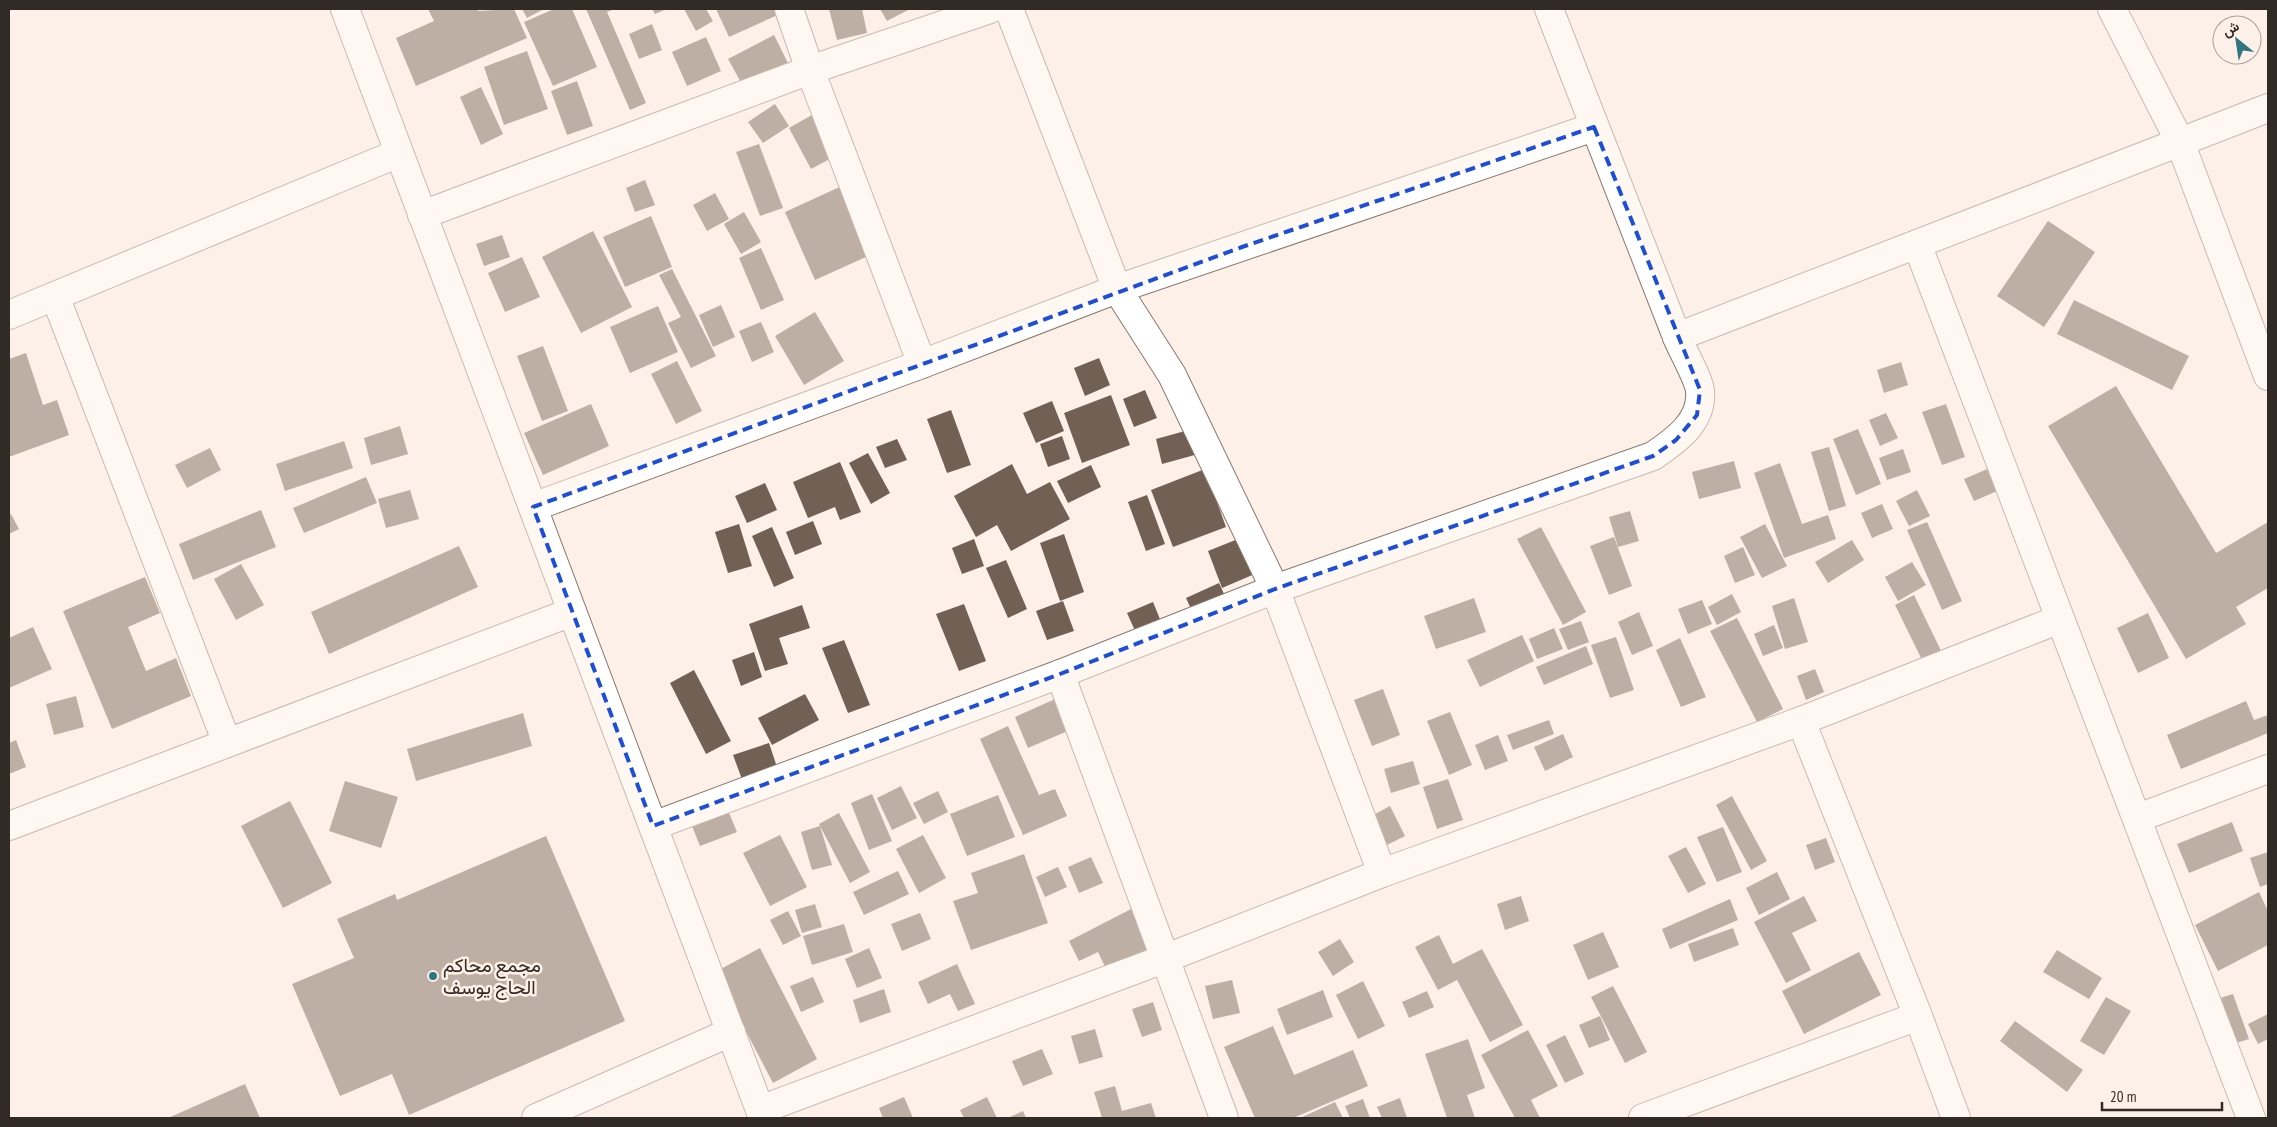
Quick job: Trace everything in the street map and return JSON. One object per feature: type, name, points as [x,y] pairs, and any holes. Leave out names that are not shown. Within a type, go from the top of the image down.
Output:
[{"type":"street","points":[[345,9],[762,1114],[1382,873],[1801,722],[2060,619]]},
{"type":"street","points":[[789,9],[810,70],[922,364]]},
{"type":"street","points":[[422,215],[810,70],[990,9]]},
{"type":"street","points":[[1009,9],[1117,290],[1172,375],[1275,589],[1382,873]]},
{"type":"street","points":[[652,826],[1060,674],[1275,589],[1653,456],[1676,440],[1697,415],[1700,390],[1677,337],[1549,9]]},
{"type":"street","points":[[2112,9],[2180,142],[2268,376]]},
{"type":"street","points":[[1677,337],[2268,108]]},
{"type":"street","points":[[533,507],[1117,290],[1594,127]]},
{"type":"street","points":[[9,315],[399,153]]},
{"type":"street","points":[[1917,244],[2060,619],[2257,1116]]},
{"type":"street","points":[[55,296],[227,742]]},
{"type":"street","points":[[9,826],[572,612]]},
{"type":"street","points":[[1060,674],[1224,1118]]},
{"type":"street","points":[[1801,722],[1918,1016],[1956,1118]]},
{"type":"street","points":[[2138,818],[2268,769]]},
{"type":"street","points":[[1643,1118],[1918,1016]]},
{"type":"street","points":[[536,1118],[731,1032]]},
{"type":"highlighted area","points":[[1594,127],[1700,390],[1697,415],[1676,440],[1653,456],[1275,589],[1060,674],[653,826],[533,507],[1242,247]]},
{"type":"building","points":[[428,9],[477,9],[478,11],[514,9],[527,38],[416,86],[396,38],[434,21]]},
{"type":"building","points":[[522,9],[544,9],[527,18]]},
{"type":"building","points":[[554,9],[572,9],[597,67],[553,86],[524,22]]},
{"type":"building","points":[[586,9],[615,9],[607,12],[646,103],[630,110]]},
{"type":"building","points":[[652,9],[667,9],[655,14]]},
{"type":"building","points":[[684,9],[706,9],[713,21],[696,31]]},
{"type":"building","points":[[716,9],[778,9],[780,14],[729,37]]},
{"type":"building","points":[[829,9],[862,9],[867,33],[837,40]]},
{"type":"building","points":[[880,9],[910,9],[887,21]]},
{"type":"building","points":[[652,24],[662,50],[639,59],[629,34]]},
{"type":"building","points":[[774,35],[788,63],[743,86],[728,59]]},
{"type":"building","points":[[706,37],[721,71],[687,86],[672,52]]},
{"type":"building","points":[[527,51],[548,109],[504,125],[484,67]]},
{"type":"building","points":[[577,81],[593,126],[567,135],[551,91]]},
{"type":"building","points":[[481,87],[503,134],[481,145],[460,97]]},
{"type":"building","points":[[775,104],[789,126],[763,143],[748,122]]},
{"type":"building","points":[[819,111],[841,153],[811,169],[789,128]]},
{"type":"building","points":[[759,144],[783,208],[760,216],[736,152]]},
{"type":"building","points":[[857,179],[888,247],[815,280],[785,212]]},
{"type":"building","points":[[645,180],[655,205],[635,212],[626,188]]},
{"type":"building","points":[[715,193],[729,219],[707,231],[693,205]]},
{"type":"building","points":[[744,212],[761,242],[741,254],[724,224]]},
{"type":"building","points":[[651,216],[672,267],[625,287],[603,237]]},
{"type":"building","points":[[2048,221],[2095,252],[2044,327],[1997,296]]},
{"type":"building","points":[[593,231],[632,307],[581,333],[542,257]]},
{"type":"building","points":[[502,235],[510,257],[484,266],[476,244]]},
{"type":"building","points":[[761,248],[784,300],[761,310],[739,258]]},
{"type":"building","points":[[522,257],[540,297],[505,312],[488,273]]},
{"type":"building","points":[[672,269],[716,356],[691,368],[668,323],[681,317],[659,275]]},
{"type":"building","points":[[2074,300],[2189,356],[2172,390],[2057,334]]},
{"type":"building","points":[[721,305],[735,337],[713,347],[699,315]]},
{"type":"building","points":[[658,306],[678,352],[630,373],[610,327]]},
{"type":"building","points":[[815,312],[844,361],[804,385],[775,336]]},
{"type":"building","points":[[761,322],[774,352],[752,362],[739,331]]},
{"type":"building","points":[[543,346],[568,411],[542,421],[517,356]]},
{"type":"building","points":[[26,353],[43,405],[57,400],[69,435],[9,457],[9,359]]},
{"type":"building","points":[[1099,358],[1110,385],[1085,396],[1074,368]]},
{"type":"building","points":[[677,361],[702,411],[676,424],[651,374]]},
{"type":"building","points":[[1901,362],[1908,385],[1884,393],[1877,370]]},
{"type":"building","points":[[2116,386],[2216,553],[2268,522],[2268,588],[2236,607],[2246,624],[2186,659],[2048,426]]},
{"type":"building","points":[[1145,390],[1157,418],[1134,427],[1123,399]]},
{"type":"building","points":[[1111,395],[1130,445],[1082,463],[1064,413]]},
{"type":"building","points":[[1052,401],[1064,431],[1036,443],[1023,413]]},
{"type":"building","points":[[591,404],[609,446],[543,475],[524,433]]},
{"type":"building","points":[[1946,404],[1965,457],[1942,465],[1922,412]]},
{"type":"building","points":[[951,410],[971,465],[947,473],[927,419]]},
{"type":"building","points":[[1886,413],[1898,438],[1880,446],[1869,420]]},
{"type":"building","points":[[400,426],[408,454],[371,465],[364,438]]},
{"type":"building","points":[[1196,428],[1202,453],[1162,464],[1156,439]]},
{"type":"building","points":[[1858,429],[1881,484],[1856,495],[1833,439]]},
{"type":"building","points":[[1062,436],[1070,459],[1048,467],[1040,444]]},
{"type":"building","points":[[897,439],[907,460],[885,468],[876,447]]},
{"type":"building","points":[[344,441],[353,468],[285,491],[276,464]]},
{"type":"building","points":[[1829,447],[1846,506],[1829,511],[1811,452]]},
{"type":"building","points":[[210,448],[221,470],[187,488],[175,465]]},
{"type":"building","points":[[1903,449],[1911,472],[1887,480],[1879,458]]},
{"type":"building","points":[[868,453],[890,493],[871,504],[849,463]]},
{"type":"building","points":[[1734,461],[1741,488],[1699,499],[1692,472]]},
{"type":"building","points":[[840,462],[861,512],[840,520],[835,507],[808,518],[793,482]]},
{"type":"building","points":[[1780,463],[1802,524],[1828,515],[1836,539],[1784,558],[1754,473]]},
{"type":"building","points":[[1012,464],[1027,494],[1050,482],[1070,519],[1011,551],[997,525],[976,537],[954,496]]},
{"type":"building","points":[[1091,465],[1101,487],[1068,503],[1057,481]]},
{"type":"building","points":[[1992,467],[2002,489],[1974,501],[1964,479]]},
{"type":"building","points":[[1205,469],[1226,527],[1173,547],[1151,490]]},
{"type":"building","points":[[366,477],[377,503],[304,533],[293,508]]},
{"type":"building","points":[[765,483],[777,510],[747,523],[735,496]]},
{"type":"building","points":[[410,490],[419,519],[386,528],[378,499]]},
{"type":"building","points":[[1917,490],[1930,516],[1909,526],[1896,501]]},
{"type":"building","points":[[1147,495],[1165,544],[1146,551],[1128,502]]},
{"type":"building","points":[[1882,504],[1893,529],[1872,538],[1861,513]]},
{"type":"building","points":[[261,510],[276,547],[193,580],[179,544]]},
{"type":"building","points":[[1630,511],[1639,541],[1618,547],[1609,517]]},
{"type":"building","points":[[11,514],[19,529],[9,534],[9,515]]},
{"type":"building","points":[[813,521],[822,544],[795,555],[786,532]]},
{"type":"building","points":[[1927,522],[1962,601],[1942,610],[1907,530]]},
{"type":"building","points":[[739,524],[752,566],[728,573],[715,532]]},
{"type":"building","points":[[1765,524],[1787,566],[1762,578],[1740,537]]},
{"type":"building","points":[[772,527],[794,578],[774,587],[752,536]]},
{"type":"building","points":[[1541,527],[1586,612],[1563,625],[1517,539]]},
{"type":"building","points":[[1064,534],[1084,592],[1060,601],[1040,543]]},
{"type":"building","points":[[1243,537],[1257,573],[1222,588],[1208,551]]},
{"type":"building","points":[[1614,537],[1632,586],[1609,595],[1590,546]]},
{"type":"building","points":[[974,539],[984,566],[962,574],[952,548]]},
{"type":"building","points":[[1852,540],[1864,560],[1828,583],[1815,562]]},
{"type":"building","points":[[459,546],[478,587],[329,654],[311,612]]},
{"type":"building","points":[[1743,547],[1755,575],[1735,583],[1724,556]]},
{"type":"building","points":[[1006,560],[1027,609],[1008,618],[986,568]]},
{"type":"building","points":[[1912,562],[1926,585],[1898,601],[1885,577]]},
{"type":"building","points":[[241,564],[264,605],[236,620],[214,579]]},
{"type":"building","points":[[145,577],[160,613],[128,627],[146,671],[176,658],[191,696],[112,729],[63,611]]},
{"type":"building","points":[[1219,583],[1231,609],[1198,624],[1186,598]]},
{"type":"building","points":[[1732,594],[1741,612],[1717,625],[1708,607]]},
{"type":"building","points":[[1914,595],[1945,659],[1926,668],[1895,605]]},
{"type":"building","points":[[1474,598],[1486,632],[1436,649],[1424,616]]},
{"type":"building","points":[[1794,598],[1808,642],[1785,649],[1772,606]]},
{"type":"building","points":[[1702,600],[1712,624],[1688,634],[1678,609]]},
{"type":"building","points":[[1063,601],[1074,631],[1047,640],[1036,611]]},
{"type":"building","points":[[1153,602],[1166,634],[1141,644],[1127,613]]},
{"type":"building","points":[[964,604],[986,661],[959,671],[936,614]]},
{"type":"building","points":[[802,605],[810,628],[779,638],[788,664],[765,671],[749,624]]},
{"type":"building","points":[[1639,612],[1653,646],[1632,655],[1618,622]]},
{"type":"building","points":[[2148,613],[2169,658],[2138,673],[2117,628]]},
{"type":"building","points":[[1737,618],[1783,709],[1757,722],[1710,631]]},
{"type":"building","points":[[1581,621],[1589,642],[1568,650],[1559,629]]},
{"type":"building","points":[[1774,625],[1783,648],[1763,656],[1754,634]]},
{"type":"building","points":[[33,627],[52,669],[9,688],[9,638]]},
{"type":"building","points":[[1554,628],[1563,649],[1537,659],[1529,639]]},
{"type":"building","points":[[1522,635],[1534,661],[1480,687],[1467,660]]},
{"type":"building","points":[[1616,637],[1634,690],[1610,698],[1591,645]]},
{"type":"building","points":[[1680,638],[1706,697],[1681,707],[1656,650]]},
{"type":"building","points":[[844,640],[870,705],[848,713],[822,648]]},
{"type":"building","points":[[1586,646],[1593,664],[1544,685],[1536,667]]},
{"type":"building","points":[[754,652],[762,677],[741,686],[732,660]]},
{"type":"building","points":[[1815,669],[1824,692],[1806,700],[1797,676]]},
{"type":"building","points":[[694,670],[731,741],[706,754],[670,683]]},
{"type":"building","points":[[1383,689],[1400,735],[1372,746],[1354,700]]},
{"type":"building","points":[[805,694],[819,720],[772,745],[758,718]]},
{"type":"building","points":[[1064,695],[1077,727],[1028,748],[1015,717]]},
{"type":"building","points":[[76,696],[84,727],[54,735],[46,704]]},
{"type":"building","points":[[2246,701],[2254,720],[2268,715],[2268,733],[2181,769],[2167,735]]},
{"type":"building","points":[[1450,712],[1472,765],[1449,775],[1427,721]]},
{"type":"building","points":[[523,713],[532,746],[416,781],[407,749]]},
{"type":"building","points":[[1549,720],[1554,734],[1513,750],[1507,735]]},
{"type":"building","points":[[1008,726],[1039,795],[1055,789],[1067,816],[1023,835],[980,739]]},
{"type":"building","points":[[1563,734],[1573,757],[1545,771],[1534,747]]},
{"type":"building","points":[[1498,735],[1508,761],[1485,770],[1475,745]]},
{"type":"building","points":[[16,740],[26,767],[9,774],[9,743]]},
{"type":"building","points":[[769,743],[778,770],[743,782],[733,755]]},
{"type":"building","points":[[1413,761],[1420,784],[1391,793],[1384,769]]},
{"type":"building","points":[[1448,779],[1463,820],[1437,829],[1423,787]]},
{"type":"building","points":[[345,781],[398,797],[381,848],[329,831]]},
{"type":"building","points":[[901,786],[917,818],[892,830],[877,798]]},
{"type":"building","points":[[938,791],[948,812],[924,824],[913,803]]},
{"type":"building","points":[[872,794],[892,841],[869,850],[851,803]]},
{"type":"building","points":[[998,795],[1015,837],[967,856],[950,814]]},
{"type":"building","points":[[1732,796],[1767,861],[1751,870],[1716,805]]},
{"type":"building","points":[[290,801],[332,883],[283,908],[241,826]]},
{"type":"building","points":[[1390,806],[1405,836],[1381,848],[1366,819]]},
{"type":"building","points":[[729,813],[737,832],[700,846],[692,826]]},
{"type":"building","points":[[839,813],[870,872],[850,883],[819,824]]},
{"type":"building","points":[[2232,822],[2243,851],[2189,873],[2177,844]]},
{"type":"building","points":[[820,826],[832,865],[812,870],[801,832]]},
{"type":"building","points":[[1723,827],[1742,872],[1717,882],[1697,837]]},
{"type":"building","points":[[780,835],[807,887],[770,906],[743,853]]},
{"type":"building","points":[[923,835],[946,878],[919,893],[896,849]]},
{"type":"building","points":[[546,836],[625,1021],[409,1115],[392,1074],[340,1096],[292,984],[354,958],[337,919],[395,894],[397,900]]},
{"type":"building","points":[[1826,838],[1835,862],[1815,870],[1806,845]]},
{"type":"building","points":[[1686,847],[1706,884],[1688,893],[1668,856]]},
{"type":"building","points":[[2268,852],[2268,884],[2260,887],[2250,858]]},
{"type":"building","points":[[1024,854],[1048,923],[971,950],[953,901],[978,893],[971,873]]},
{"type":"building","points":[[1091,857],[1103,883],[1079,893],[1068,867]]},
{"type":"building","points":[[1058,867],[1067,887],[1045,897],[1036,877]]},
{"type":"building","points":[[898,871],[909,894],[864,915],[853,892]]},
{"type":"building","points":[[1777,872],[1790,899],[1759,915],[1746,888]]},
{"type":"building","points":[[2259,892],[2268,911],[2268,945],[2218,971],[2195,925]]},
{"type":"building","points":[[1521,896],[1529,921],[1505,930],[1497,904]]},
{"type":"building","points":[[1804,896],[1817,921],[1792,933],[1811,970],[1786,983],[1754,922]]},
{"type":"building","points":[[1730,899],[1738,920],[1670,949],[1662,929]]},
{"type":"building","points":[[815,904],[822,927],[802,933],[795,910]]},
{"type":"building","points":[[1133,908],[1155,950],[1108,973],[1098,952],[1079,961],[1069,941]]},
{"type":"building","points":[[788,911],[801,936],[783,945],[770,920]]},
{"type":"building","points":[[920,913],[931,939],[902,951],[891,924]]},
{"type":"building","points":[[844,924],[853,952],[812,965],[803,936]]},
{"type":"building","points":[[1733,928],[1739,945],[1694,962],[1688,944]]},
{"type":"building","points":[[1603,932],[1619,967],[1588,980],[1573,945]]},
{"type":"building","points":[[1439,935],[1453,964],[1482,949],[1523,1025],[1490,1042],[1457,980],[1438,990],[1415,947]]},
{"type":"building","points":[[1340,939],[1354,962],[1333,976],[1318,952]]},
{"type":"building","points":[[760,948],[817,1059],[773,1083],[715,972]]},
{"type":"building","points":[[869,948],[882,978],[857,988],[845,959]]},
{"type":"building","points":[[2057,950],[2102,978],[2089,999],[2043,972]]},
{"type":"building","points":[[1859,952],[1881,995],[1804,1034],[1782,991]]},
{"type":"building","points":[[957,964],[975,1004],[958,1011],[950,994],[928,1004],[918,982]]},
{"type":"building","points":[[813,977],[824,1002],[801,1012],[790,986]]},
{"type":"building","points":[[1232,980],[1240,1013],[1213,1019],[1205,986]]},
{"type":"building","points":[[1363,981],[1385,1026],[1358,1039],[1336,995]]},
{"type":"building","points":[[1613,986],[1647,1052],[1625,1063],[1591,997]]},
{"type":"building","points":[[884,989],[891,1012],[860,1023],[853,1000]]},
{"type":"building","points":[[1323,990],[1333,1017],[1287,1035],[1277,1009]]},
{"type":"building","points":[[1427,991],[1434,1007],[1409,1018],[1402,1002]]},
{"type":"building","points":[[2233,994],[2249,1039],[2233,1044],[2217,999]]},
{"type":"building","points":[[2106,997],[2131,1011],[2104,1055],[2080,1041]]},
{"type":"building","points":[[1153,1002],[1162,1030],[1142,1037],[1132,1009]]},
{"type":"building","points":[[2268,1014],[2268,1039],[2258,1044],[2248,1024]]},
{"type":"building","points":[[1600,1016],[1610,1040],[1589,1048],[1579,1025]]},
{"type":"building","points":[[2015,1021],[2083,1070],[2067,1092],[2000,1041]]},
{"type":"building","points":[[1273,1026],[1294,1075],[1353,1050],[1368,1086],[1293,1118],[1255,1118],[1224,1047]]},
{"type":"building","points":[[1095,1029],[1103,1057],[1079,1064],[1071,1036]]},
{"type":"building","points":[[1528,1030],[1558,1086],[1531,1100],[1540,1118],[1515,1118],[1481,1055]]},
{"type":"building","points":[[1565,1035],[1584,1074],[1565,1083],[1546,1045]]},
{"type":"building","points":[[1468,1039],[1485,1088],[1467,1095],[1475,1118],[1447,1118],[1425,1054]]},
{"type":"building","points":[[1042,1049],[1053,1074],[1023,1086],[1012,1061]]},
{"type":"building","points":[[245,1084],[260,1118],[168,1118]]},
{"type":"building","points":[[1115,1086],[1122,1111],[1151,1103],[1156,1118],[1102,1118],[1094,1092]]},
{"type":"building","points":[[904,1097],[913,1118],[883,1118],[879,1108]]},
{"type":"building","points":[[987,1097],[997,1118],[964,1118],[960,1110]]},
{"type":"building","points":[[1400,1098],[1407,1118],[1382,1118],[1377,1107]]},
{"type":"building","points":[[1363,1099],[1370,1118],[1350,1118],[1345,1106]]},
{"type":"building","points":[[1335,1102],[1343,1118],[1300,1118]]},
{"type":"building","points":[[1023,1111],[1026,1118],[1008,1118]]},
{"type":"place","name":"مجمع محاكم الحاج يوسف","points":[[433,976]]}]
